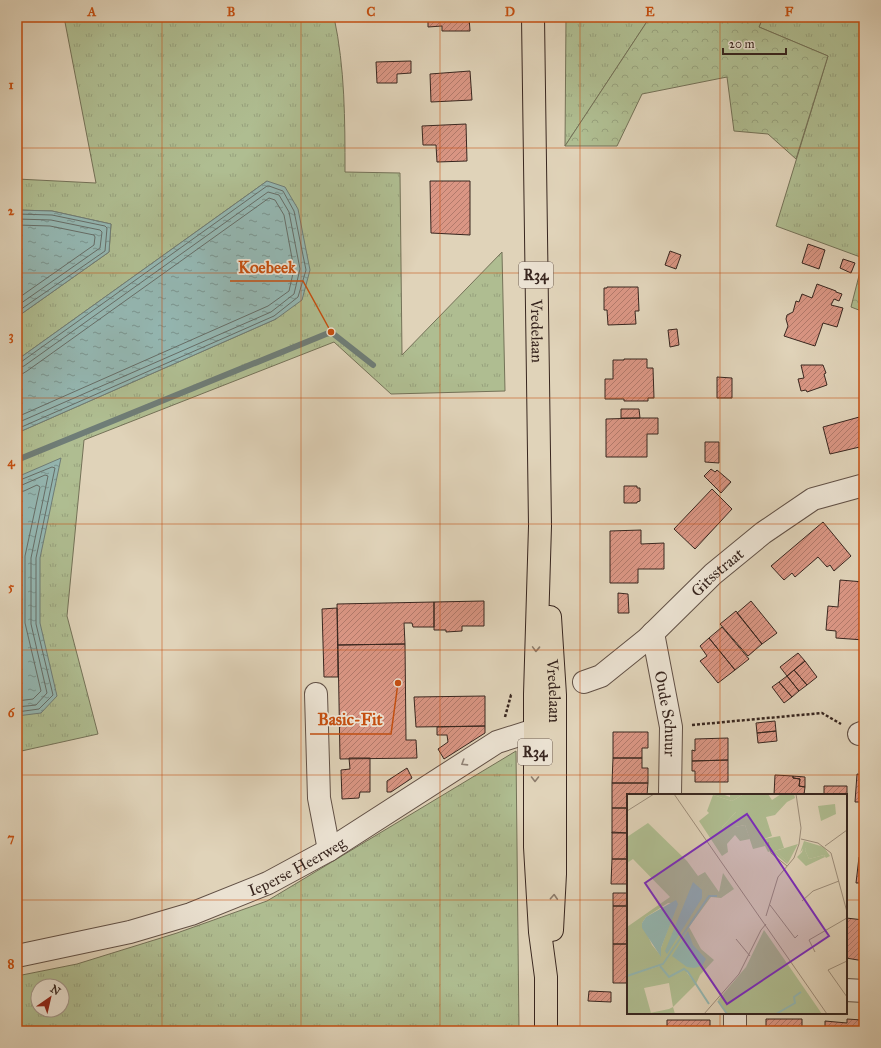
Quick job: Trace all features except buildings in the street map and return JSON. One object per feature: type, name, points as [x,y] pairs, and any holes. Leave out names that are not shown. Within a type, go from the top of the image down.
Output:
[{"type":"main road","name":"Vredelaan","points":[[533,17],[540,526],[535,694],[545,731]]},
{"type":"main road","name":"Vredelaan","points":[[540,526],[550,619],[554,695],[545,731],[535,847],[540,932],[546,977],[546,1031]]},
{"type":"street","name":"Gitsstraat","points":[[584,682],[601,676],[647,639],[713,574],[763,533],[813,499],[864,485]]},
{"type":"street","name":"Oude Schuur","points":[[653,633],[671,727],[670,794]]},
{"type":"street","points":[[316,694],[319,798],[329,850]]},
{"type":"street","name":"Ieperse Heerweg","points":[[17,956],[130,932],[191,914],[268,883],[329,850],[497,742],[545,731]]},
{"type":"street","points":[[847,990],[864,991]]},
{"type":"street","points":[[735,1014],[736,1031]]},
{"type":"path","points":[[497,742],[511,695],[535,694]]},
{"type":"path","points":[[671,727],[822,713],[861,733]]},
{"type":"green space","points":[[64,17],[334,17],[338,36],[342,75],[345,172],[400,173],[402,355],[502,252],[505,391],[391,394],[334,342],[84,440],[67,616],[98,734],[17,752],[17,433],[276,319],[267,181],[17,360],[17,317],[109,252],[111,224],[52,211],[17,210],[17,179],[96,183]]},
{"type":"green space","points":[[566,17],[650,17],[565,146]]},
{"type":"green space","points":[[650,17],[763,17],[759,27],[828,56],[796,159],[768,134],[734,131],[727,77],[642,94],[617,146],[565,146]]},
{"type":"green space","points":[[763,17],[864,17],[863,258],[776,226],[828,56],[759,27]]},
{"type":"green space","points":[[864,256],[864,312],[851,307]]},
{"type":"green space","points":[[516,751],[519,1031],[17,1031],[17,976],[77,964],[177,933],[267,901]]},
{"type":"water","points":[[267,181],[285,187],[298,209],[310,270],[302,300],[276,319],[17,433],[17,360]]},
{"type":"water","points":[[17,210],[52,211],[111,224],[109,252],[17,317]]},
{"type":"water","points":[[61,458],[40,558],[40,623],[57,696],[41,713],[17,716],[17,477]]},
{"type":"waterway","points":[[17,460],[331,332],[373,365]]},
{"type":"place","name":"Koebeek","points":[[331,332]]},
{"type":"place","name":"Basic-Fit","points":[[398,683]]}]
